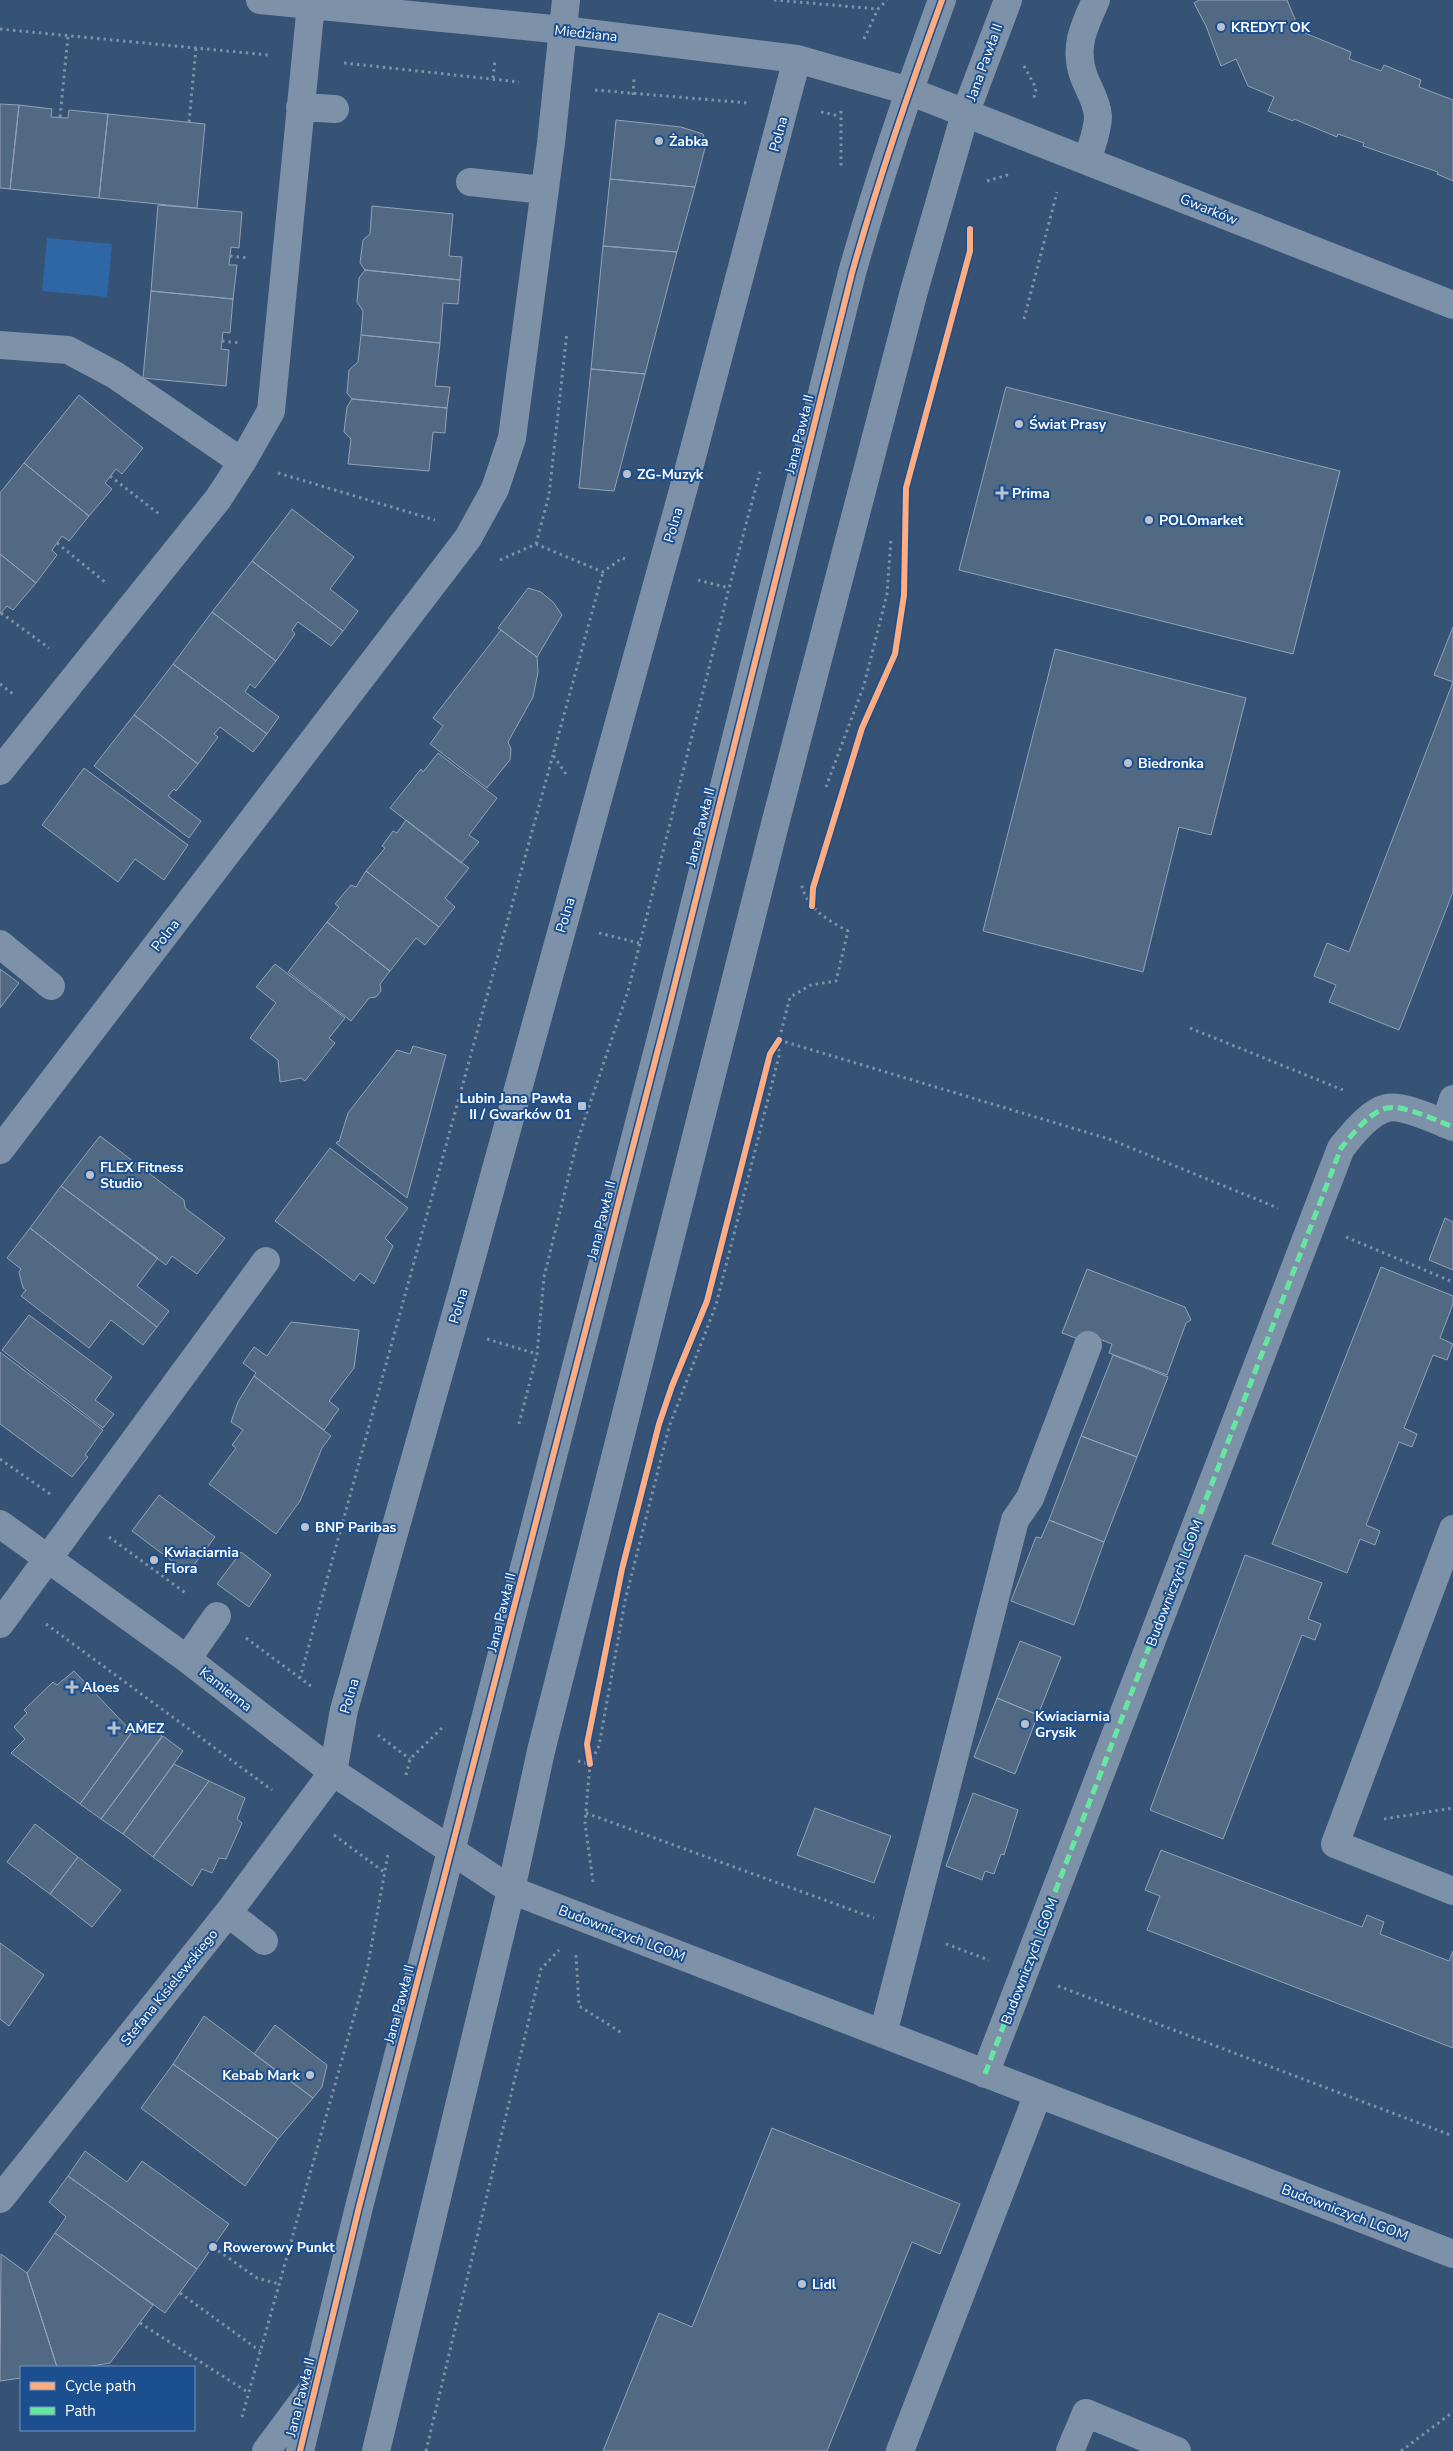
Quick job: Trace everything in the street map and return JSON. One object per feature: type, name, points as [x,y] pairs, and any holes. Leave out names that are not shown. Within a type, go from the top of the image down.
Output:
[{"type":"street","name":"Miedziana","points":[[260,0],[563,30],[797,59],[909,91],[965,114]]},
{"type":"street","name":"Polna","points":[[0,1150],[468,538],[496,489],[512,438],[557,86],[566,0]]},
{"type":"street","name":"Jana Pawła II","points":[[300,2451],[360,2207],[668,1012],[852,272],[869,213],[909,91],[942,0]]},
{"type":"street","name":"Jana Pawła II","points":[[376,2451],[511,1890],[544,1741],[778,810],[914,291],[965,114],[1008,0]]},
{"type":"street","points":[[1087,161],[1098,118],[1096,104],[1083,75],[1078,49],[1080,34],[1096,0]]},
{"type":"street","points":[[0,772],[218,499],[271,411],[311,4]]},
{"type":"street","name":"Polna","points":[[333,1772],[344,1710],[452,1328],[593,816],[797,59]]},
{"type":"street","points":[[300,107],[335,109]]},
{"type":"street","name":"Gwarków","points":[[965,114],[1453,305]]},
{"type":"street","points":[[470,182],[544,190]]},
{"type":"street","points":[[0,345],[68,350],[115,375],[242,462]]},
{"type":"street","points":[[0,944],[51,986]]},
{"type":"street","points":[[1386,1108],[1400,1108],[1450,1116]]},
{"type":"street","name":"Budowniczych LGOM","points":[[985,2074],[1341,1148],[1361,1124],[1386,1108]]},
{"type":"street","points":[[0,1624],[266,1260]]},
{"type":"street","points":[[883,2034],[1015,1520],[1030,1498],[1088,1345]]},
{"type":"street","name":"Kamienna","points":[[0,1524],[187,1659],[333,1772],[397,1813],[452,1852]]},
{"type":"street","points":[[1453,1529],[1335,1844],[1453,1892]]},
{"type":"street","points":[[187,1659],[217,1616]]},
{"type":"street","name":"Stefana Kisielewskiego","points":[[0,2199],[228,1913],[333,1772]]},
{"type":"street","name":"Budowniczych LGOM","points":[[452,1852],[511,1890],[1453,2254]]},
{"type":"street","points":[[228,1913],[264,1942]]},
{"type":"street","points":[[900,2451],[1038,2094]]},
{"type":"street","points":[[396,2451],[401,2347]]},
{"type":"street","points":[[266,2451],[317,2381]]},
{"type":"street","points":[[1070,2451],[1086,2413],[1178,2451]]},
{"type":"path","points":[[774,0],[878,9],[888,0]]},
{"type":"path","points":[[0,28],[633,95],[785,105],[840,116],[842,176]]},
{"type":"path","points":[[60,117],[68,36]]},
{"type":"path","points":[[188,122],[196,48]]},
{"type":"path","points":[[984,188],[987,180],[1012,173],[1036,88],[1024,67],[1027,59]]},
{"type":"path","points":[[1024,319],[1057,192]]},
{"type":"path","points":[[242,462],[447,524],[500,560],[536,544],[603,572]]},
{"type":"path","points":[[518,1430],[537,1354],[544,1277],[577,1142],[628,991],[729,588],[763,464]]},
{"type":"path","points":[[110,476],[188,536]]},
{"type":"path","points":[[825,790],[864,685],[887,594],[892,536]]},
{"type":"path","points":[[56,543],[133,605]]},
{"type":"path","points":[[300,1678],[603,572],[622,558],[729,588]]},
{"type":"path","points":[[1,613],[80,672]]},
{"type":"path","points":[[554,755],[593,816]]},
{"type":"path","points":[[590,1764],[599,1746],[625,1601],[669,1427],[716,1305],[779,1056],[779,1040],[790,997],[810,985],[836,982],[838,974],[848,931],[827,920],[812,906],[800,884],[803,875]]},
{"type":"path","points":[[812,897],[812,906]]},
{"type":"path","points":[[1190,1028],[1386,1108]]},
{"type":"path","points":[[770,1054],[779,1040]]},
{"type":"path","points":[[779,1040],[1109,1139],[1453,1282]]},
{"type":"path","points":[[452,1328],[537,1354]]},
{"type":"path","points":[[0,1459],[410,1758],[444,1726],[446,1716]]},
{"type":"path","points":[[16,1602],[384,1872],[367,1970],[249,2393],[238,2426]]},
{"type":"path","points":[[588,1750],[590,1764],[585,1823],[594,1881],[576,1949],[579,2006],[622,2033]]},
{"type":"path","points":[[1342,1825],[1453,1808]]},
{"type":"path","points":[[426,2451],[541,1969],[560,1949],[576,1949]]},
{"type":"path","points":[[213,2247],[257,2278],[279,2284]]},
{"type":"path","points":[[180,2293],[260,2351]]},
{"type":"path","points":[[140,2322],[249,2393]]},
{"type":"path","points":[[1401,2451],[1453,2412]]},
{"type":"shaded area","points":[[47,238],[112,244],[107,297],[42,291]]},
{"type":"building","points":[[1199,0],[1287,0],[1300,31],[1351,52],[1349,59],[1381,71],[1384,65],[1421,80],[1419,87],[1453,100],[1453,181],[1437,174],[1438,172],[1363,146],[1364,143],[1338,134],[1337,137],[1294,119],[1293,121],[1268,111],[1274,97],[1248,86],[1236,59],[1221,66],[1206,26],[1194,3]]},
{"type":"building","points":[[0,104],[19,105],[10,189],[0,188]]},
{"type":"building","points":[[19,105],[52,109],[51,117],[68,118],[69,110],[108,114],[99,198],[10,189]]},
{"type":"building","points":[[108,114],[205,124],[197,208],[99,198]]},
{"type":"building","points":[[616,120],[681,127],[703,134],[706,144],[695,187],[610,179]]},
{"type":"building","points":[[610,179],[695,187],[677,252],[603,246]]},
{"type":"building","points":[[158,205],[242,212],[239,248],[231,247],[229,265],[237,265],[233,299],[151,291]]},
{"type":"building","points":[[372,206],[453,214],[449,256],[462,257],[460,280],[365,270],[360,263],[363,240],[370,234]]},
{"type":"building","points":[[603,246],[677,252],[645,374],[591,369]]},
{"type":"building","points":[[365,270],[460,280],[458,304],[443,303],[440,343],[361,335],[363,311],[357,302],[359,278]]},
{"type":"building","points":[[151,291],[233,299],[230,333],[223,332],[221,349],[229,350],[226,386],[143,378]]},
{"type":"building","points":[[361,335],[440,343],[435,386],[450,387],[447,408],[352,399],[347,393],[349,370],[358,362]]},
{"type":"building","points":[[591,369],[645,374],[614,491],[579,488]]},
{"type":"building","name":"POLOmarket","points":[[1006,387],[1340,471],[1293,654],[959,570]]},
{"type":"building","points":[[79,395],[143,448],[122,474],[116,469],[105,483],[112,489],[89,516],[24,463]]},
{"type":"building","points":[[352,399],[447,408],[445,433],[433,432],[429,471],[348,464],[351,439],[344,432],[347,407]]},
{"type":"building","points":[[24,463],[89,516],[69,541],[62,536],[52,550],[57,555],[36,583],[0,554],[0,493]]},
{"type":"building","points":[[292,509],[354,557],[330,589],[358,611],[343,631],[252,561]]},
{"type":"building","points":[[0,554],[36,583],[13,610],[7,606],[0,614]]},
{"type":"building","points":[[252,561],[343,631],[331,646],[298,622],[292,630],[295,634],[276,661],[212,612]]},
{"type":"building","points":[[528,588],[541,592],[553,602],[562,615],[537,657],[498,628]]},
{"type":"building","points":[[212,612],[276,661],[255,688],[250,684],[245,692],[279,717],[267,734],[173,664]]},
{"type":"building","points":[[1453,627],[1453,682],[1434,675]]},
{"type":"building","points":[[501,630],[537,657],[538,672],[533,697],[508,742],[511,749],[510,760],[487,788],[430,744],[443,726],[433,718]]},
{"type":"building","name":"Biedronka","points":[[1055,649],[1246,698],[1211,835],[1179,827],[1143,972],[983,931]]},
{"type":"building","points":[[173,664],[267,734],[253,752],[220,727],[214,734],[218,737],[198,764],[134,715]]},
{"type":"building","points":[[1453,682],[1453,892],[1399,1030],[1329,1002],[1336,985],[1314,976],[1327,943],[1349,952]]},
{"type":"building","points":[[134,715],[198,764],[176,791],[174,789],[168,796],[201,821],[189,838],[94,766]]},
{"type":"building","points":[[438,753],[497,798],[469,835],[479,842],[461,863],[390,808],[421,769],[423,772]]},
{"type":"building","points":[[84,768],[188,845],[164,880],[135,859],[118,882],[42,825]]},
{"type":"building","points":[[406,820],[469,868],[445,898],[455,907],[439,927],[366,871],[385,848],[382,846],[393,831],[397,833]]},
{"type":"building","points":[[366,871],[439,927],[425,945],[416,938],[390,971],[327,922],[339,907],[335,904],[351,885],[356,887]]},
{"type":"building","points":[[327,922],[390,971],[380,984],[381,991],[376,997],[369,998],[351,1021],[288,972]]},
{"type":"building","points":[[275,964],[345,1018],[329,1038],[335,1043],[305,1081],[301,1078],[280,1082],[278,1060],[250,1038],[276,1003],[256,987]]},
{"type":"building","points":[[0,969],[19,983],[0,1008]]},
{"type":"building","points":[[413,1046],[446,1055],[407,1198],[336,1143],[339,1142],[348,1113],[397,1050],[410,1054]]},
{"type":"building","points":[[100,1136],[184,1200],[185,1208],[225,1238],[197,1274],[172,1256],[166,1265],[61,1186]]},
{"type":"building","points":[[330,1148],[408,1208],[385,1238],[393,1246],[374,1284],[360,1273],[354,1281],[275,1221]]},
{"type":"building","points":[[61,1186],[158,1258],[137,1286],[169,1311],[157,1327],[30,1228]]},
{"type":"building","points":[[1445,1218],[1453,1222],[1453,1270],[1429,1260]]},
{"type":"building","points":[[30,1228],[157,1327],[143,1345],[111,1320],[89,1348],[21,1296],[26,1290],[23,1288],[19,1272],[21,1269],[7,1258]]},
{"type":"building","points":[[1381,1267],[1453,1296],[1453,1304],[1440,1338],[1453,1344],[1447,1360],[1433,1355],[1404,1428],[1417,1434],[1412,1447],[1399,1442],[1366,1525],[1380,1531],[1375,1545],[1360,1539],[1347,1573],[1272,1544]]},
{"type":"building","points":[[1087,1269],[1185,1307],[1191,1320],[1186,1323],[1167,1375],[1109,1353],[1112,1344],[1084,1333],[1081,1340],[1062,1333]]},
{"type":"building","points":[[29,1315],[112,1377],[95,1400],[114,1414],[103,1428],[2,1350]]},
{"type":"building","points":[[291,1322],[359,1330],[354,1368],[329,1401],[339,1409],[324,1430],[254,1376],[256,1373],[243,1363],[254,1347],[267,1356]]},
{"type":"building","points":[[0,1352],[103,1430],[85,1455],[88,1457],[72,1477],[0,1424]]},
{"type":"building","points":[[1113,1355],[1168,1377],[1137,1457],[1081,1436]]},
{"type":"building","points":[[254,1376],[331,1436],[322,1448],[300,1501],[276,1534],[209,1484],[236,1448],[232,1445],[243,1430],[231,1422],[238,1402]]},
{"type":"building","points":[[1081,1436],[1137,1457],[1104,1542],[1049,1520]]},
{"type":"building","points":[[159,1495],[215,1537],[188,1573],[132,1531]]},
{"type":"building","points":[[1049,1520],[1104,1542],[1074,1625],[1011,1601],[1036,1537],[1041,1538]]},
{"type":"building","points":[[241,1552],[271,1575],[249,1607],[217,1584]]},
{"type":"building","points":[[1245,1555],[1322,1583],[1308,1619],[1321,1624],[1315,1640],[1302,1635],[1223,1839],[1150,1810]]},
{"type":"building","points":[[1020,1641],[1061,1657],[1038,1715],[997,1698]]},
{"type":"building","points":[[74,1671],[132,1732],[80,1804],[11,1753],[25,1739],[14,1727],[27,1713],[24,1710],[53,1682],[57,1685]]},
{"type":"building","points":[[997,1698],[1038,1715],[1015,1774],[974,1757]]},
{"type":"building","points":[[141,1720],[162,1736],[101,1819],[80,1804]]},
{"type":"building","points":[[163,1736],[183,1751],[123,1834],[101,1819]]},
{"type":"building","points":[[174,1764],[209,1781],[153,1857],[123,1834]]},
{"type":"building","points":[[209,1781],[245,1798],[237,1819],[242,1823],[226,1859],[219,1858],[212,1873],[202,1869],[192,1886],[153,1857]]},
{"type":"building","points":[[973,1793],[1018,1810],[1004,1855],[1001,1854],[994,1874],[985,1871],[982,1880],[946,1866]]},
{"type":"building","points":[[815,1808],[891,1836],[874,1883],[797,1855]]},
{"type":"building","points":[[35,1824],[78,1857],[50,1894],[7,1862]]},
{"type":"building","points":[[1161,1850],[1362,1927],[1367,1915],[1384,1922],[1380,1934],[1449,1961],[1453,1951],[1453,2048],[1147,1930],[1160,1896],[1145,1890]]},
{"type":"building","points":[[78,1857],[121,1890],[92,1927],[50,1894]]},
{"type":"building","points":[[0,1943],[44,1975],[9,2026],[0,2019]]},
{"type":"building","points":[[204,2016],[313,2098],[278,2139],[173,2064]]},
{"type":"building","points":[[275,2025],[327,2065],[322,2087],[313,2098],[254,2054]]},
{"type":"building","points":[[173,2064],[278,2139],[245,2186],[141,2108]]},
{"type":"building","name":"Lidl","points":[[772,2128],[960,2204],[940,2254],[912,2242],[827,2451],[603,2451],[659,2313],[692,2327]]},
{"type":"building","points":[[85,2151],[127,2182],[142,2161],[229,2224],[197,2269],[68,2176]]},
{"type":"building","points":[[68,2176],[197,2269],[165,2313],[55,2233],[66,2217],[49,2202]]},
{"type":"building","points":[[55,2233],[153,2305],[110,2363],[92,2366],[57,2366],[27,2273]]},
{"type":"building","points":[[1,2254],[27,2273],[57,2366],[20,2366],[20,2378],[0,2381]]},
{"type":"marked path","points":[[985,2074],[1341,1148],[1367,1119],[1380,1110],[1387,1108],[1402,1108],[1453,1127]]},
{"type":"cycle path","points":[[300,2451],[359,2207],[670,1003],[852,273],[894,135],[942,0]]},
{"type":"cycle path","points":[[812,906],[813,888],[862,728],[895,654],[904,595],[906,488],[970,251],[970,229]]},
{"type":"cycle path","points":[[590,1764],[587,1744],[622,1569],[659,1424],[672,1386],[707,1301],[770,1054],[779,1040]]},
{"type":"place","name":"KREDYT OK","points":[[1221,27]]},
{"type":"place","name":"Żabka","points":[[659,141]]},
{"type":"place","name":"Świat Prasy","points":[[1019,424]]},
{"type":"place","name":"ZG-Muzyk","points":[[627,474]]},
{"type":"place","name":"Prima","points":[[1002,493]]},
{"type":"place","name":"POLOmarket","points":[[1149,520]]},
{"type":"place","name":"Biedronka","points":[[1128,763]]},
{"type":"place","name":"Lubin Jana Pawła II / Gwarków 01","points":[[582,1106]]},
{"type":"place","name":"FLEX Fitness Studio","points":[[90,1175]]},
{"type":"place","name":"BNP Paribas","points":[[305,1527]]},
{"type":"place","name":"Kwiaciarnia Flora","points":[[154,1560]]},
{"type":"place","name":"Aloes","points":[[72,1687]]},
{"type":"place","name":"Kwiaciarnia Grysik","points":[[1025,1724]]},
{"type":"place","name":"AMEZ","points":[[114,1728]]},
{"type":"place","name":"Kebab Mark","points":[[310,2075]]},
{"type":"place","name":"Rowerowy Punkt","points":[[213,2247]]},
{"type":"place","name":"Lidl","points":[[802,2284]]}]
